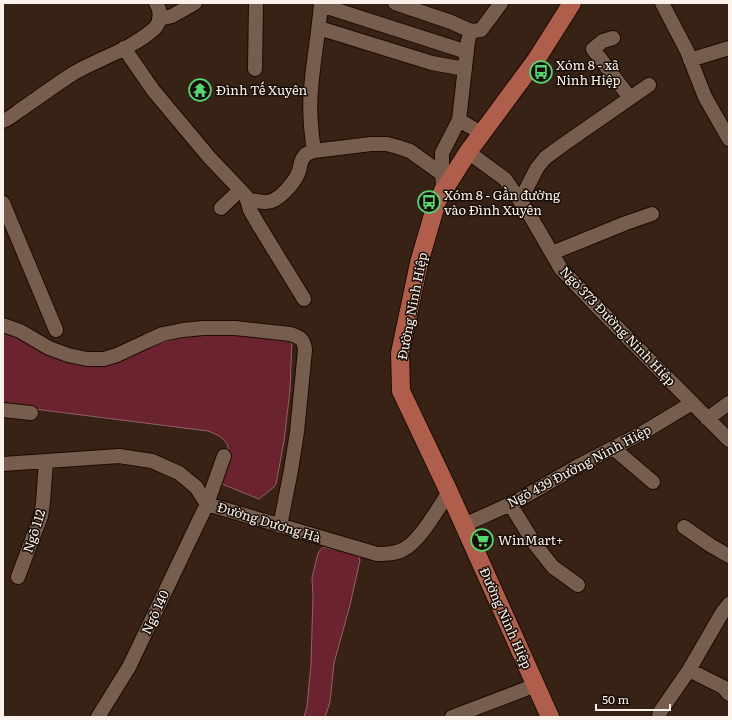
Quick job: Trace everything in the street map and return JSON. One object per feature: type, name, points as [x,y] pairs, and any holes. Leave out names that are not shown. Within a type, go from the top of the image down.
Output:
[{"type":"main road","name":"Đường Ninh Hiệp","points":[[550,717],[449,492],[401,391],[400,353],[419,263],[437,201],[481,133],[536,60],[572,3]]},
{"type":"street","points":[[3,121],[7,120],[73,74],[136,42],[156,27],[160,17],[159,8],[156,3]]},
{"type":"street","points":[[159,19],[172,16],[195,3]]},
{"type":"street","points":[[395,3],[451,22],[471,31],[481,30],[501,3]]},
{"type":"street","points":[[662,3],[687,51],[704,97],[729,139]]},
{"type":"street","points":[[310,153],[310,91],[321,4],[467,52]]},
{"type":"street","points":[[254,5],[256,69]]},
{"type":"street","points":[[319,28],[432,63],[465,69]]},
{"type":"street","points":[[437,201],[443,185],[442,153],[459,120],[468,41],[471,31]]},
{"type":"street","points":[[613,38],[603,41],[593,49],[630,98]]},
{"type":"street","points":[[124,48],[153,90],[209,158],[244,195],[258,224],[304,299]]},
{"type":"street","points":[[690,60],[729,48]]},
{"type":"street","points":[[520,201],[537,168],[545,158],[649,85]]},
{"type":"street","points":[[459,120],[481,133]]},
{"type":"street","points":[[220,208],[244,195],[266,202],[271,201],[281,195],[286,191],[296,176],[301,161],[310,153],[371,144],[387,144],[410,151],[442,174]]},
{"type":"street","name":"Ngõ 373 Đường Ninh Hiệp","points":[[468,152],[505,179],[528,212],[562,268],[605,316],[729,440]]},
{"type":"street","points":[[3,203],[56,330]]},
{"type":"street","points":[[552,253],[652,214]]},
{"type":"street","points":[[3,325],[20,331],[49,348],[68,355],[87,359],[104,359],[118,355],[163,334],[183,330],[203,328],[235,328],[297,336],[302,340],[305,350],[297,432],[280,526]]},
{"type":"street","name":"Ngõ 439 Đường Ninh Hiệp","points":[[464,525],[510,504],[650,428],[692,403]]},
{"type":"street","points":[[707,419],[729,403]]},
{"type":"street","points":[[3,410],[31,413]]},
{"type":"street","points":[[613,448],[653,482]]},
{"type":"street","name":"Đường Dương Hà","points":[[3,464],[119,456],[152,461],[179,473],[196,487],[207,504],[377,554],[392,553],[405,549],[418,537],[449,492]]},
{"type":"street","name":"Ngõ 140","points":[[98,717],[129,667],[207,504],[224,456]]},
{"type":"street","name":"Ngõ 112","points":[[18,577],[41,516],[46,461]]},
{"type":"street","points":[[510,504],[534,543],[553,567],[578,585]]},
{"type":"street","points":[[684,527],[729,556]]},
{"type":"street","points":[[659,717],[660,712],[689,670],[722,613],[729,604]]},
{"type":"street","points":[[689,670],[723,687],[729,694]]},
{"type":"street","points":[[452,717],[536,685]]},
{"type":"shaded area","points":[[3,330],[60,358],[138,353],[157,344],[201,334],[292,339],[290,390],[284,441],[276,484],[259,499],[222,484],[221,482],[227,459],[228,447],[223,439],[208,431],[3,405]]},
{"type":"shaded area","points":[[323,547],[351,552],[358,555],[360,560],[350,605],[334,663],[330,702],[325,717],[304,717],[307,707],[311,664],[313,596],[312,578],[318,553]]},
{"type":"place","name":"Xóm 8 - xã Ninh Hiệp","points":[[541,72]]},
{"type":"place","name":"Đình Tế Xuyên","points":[[200,90]]},
{"type":"place","name":"Xóm 8 - Gần đường vào Đình Xuyên","points":[[429,202]]},
{"type":"place","name":"WinMart+","points":[[482,540]]}]
